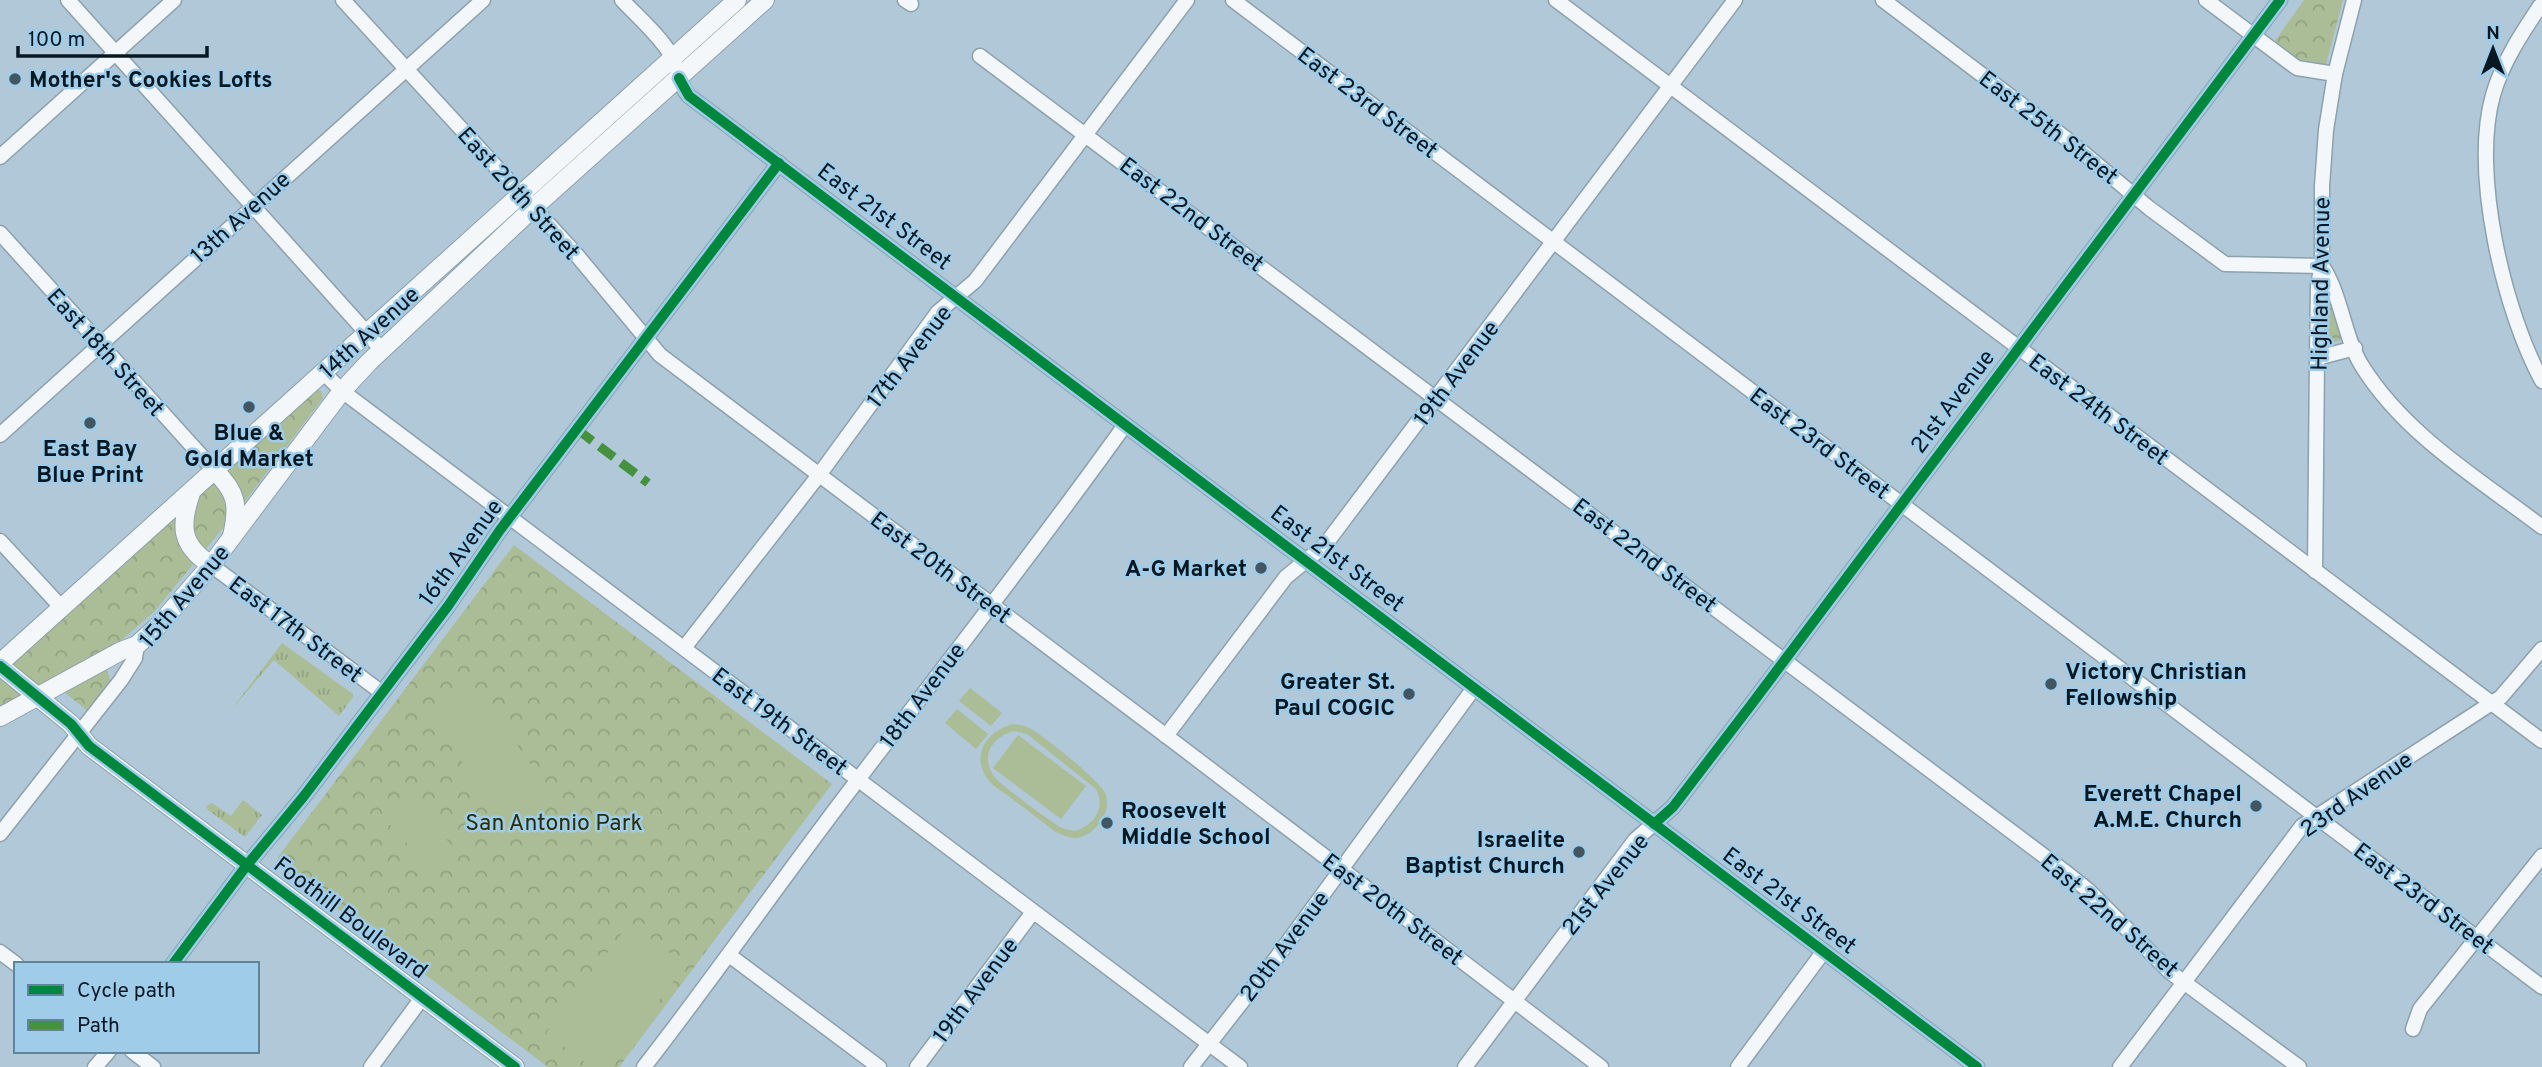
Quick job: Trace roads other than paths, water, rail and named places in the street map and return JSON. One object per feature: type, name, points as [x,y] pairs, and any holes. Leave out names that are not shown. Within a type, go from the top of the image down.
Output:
[{"type":"main road","name":"14th Avenue","points":[[0,665],[737,0]]},
{"type":"main road","name":"14th Avenue","points":[[342,391],[532,209],[765,0]]},
{"type":"main road","name":"15th Avenue","points":[[138,645],[211,565],[342,391]]},
{"type":"main road","points":[[214,470],[227,483],[235,502],[231,539]]},
{"type":"main road","points":[[192,491],[184,513],[184,531],[193,551],[211,565]]},
{"type":"main road","points":[[0,716],[121,651],[138,645]]},
{"type":"main road","name":"Foothill Boulevard","points":[[0,665],[39,696],[89,746],[515,1067]]},
{"type":"street","points":[[68,0],[382,350]]},
{"type":"street","points":[[0,157],[174,0]]},
{"type":"street","name":"East 20th Street","points":[[343,0],[575,253],[660,355],[1601,1067]]},
{"type":"street","name":"13th Avenue","points":[[0,435],[482,0]]},
{"type":"street","name":"East 21st Street","points":[[622,0],[673,58],[678,78],[689,96],[1977,1067]]},
{"type":"street","name":"17th Avenue","points":[[684,649],[819,475],[938,312],[975,281],[1187,0]]},
{"type":"street","name":"East 23rd Street","points":[[1233,0],[2542,987]]},
{"type":"street","name":"East 24th Street","points":[[1556,0],[2542,741]]},
{"type":"street","name":"19th Avenue","points":[[1166,736],[1286,577],[1325,545],[1735,0]]},
{"type":"street","name":"East 25th Street","points":[[1883,0],[2068,140],[2225,264],[2322,266]]},
{"type":"street","points":[[2206,0],[2297,68],[2335,74]]},
{"type":"street","name":"21st Avenue","points":[[1465,1067],[1635,840],[1673,807],[2280,0]]},
{"type":"street","name":"Highland Avenue","points":[[2315,571],[2318,284],[2322,266],[2322,186],[2326,130],[2335,74],[2354,0]]},
{"type":"street","points":[[2538,4],[2504,65],[2493,96],[2487,163],[2493,226],[2503,278],[2519,330],[2542,381]]},
{"type":"street","name":"East 22nd Street","points":[[980,56],[2089,891],[2171,972],[2300,1067]]},
{"type":"street","name":"16th Avenue","points":[[174,962],[382,692],[779,163]]},
{"type":"street","name":"East 18th Street","points":[[0,233],[214,470]]},
{"type":"street","points":[[2322,266],[2332,281],[2360,363],[2403,418],[2542,527]]},
{"type":"street","points":[[2317,358],[2355,348]]},
{"type":"street","name":"East 19th Street","points":[[323,372],[342,391],[1240,1067]]},
{"type":"street","name":"18th Avenue","points":[[643,1067],[1125,425]]},
{"type":"street","points":[[0,541],[62,608]]},
{"type":"street","name":"East 17th Street","points":[[211,565],[382,692]]},
{"type":"street","name":"15th Avenue","points":[[0,834],[126,672],[135,658],[138,645]]},
{"type":"street","name":"23rd Avenue","points":[[2120,1067],[2298,831],[2504,694],[2542,649]]},
{"type":"street","name":"20th Avenue","points":[[1191,1067],[1475,688]]},
{"type":"street","points":[[2413,1029],[2420,1009],[2542,856]]},
{"type":"street","name":"19th Avenue","points":[[917,1067],[1033,912]]},
{"type":"street","points":[[1738,1067],[1824,951]]},
{"type":"street","points":[[729,955],[879,1067]]},
{"type":"street","points":[[371,1067],[422,998]]},
{"type":"street","points":[[95,1067],[107,1053]]},
{"type":"street","points":[[135,1053],[153,1067]]},
{"type":"place","name":"Mother's Cookies Lofts","points":[[15,79]]},
{"type":"place","name":"Blue & Gold Market","points":[[249,407]]},
{"type":"place","name":"East Bay Blue Print","points":[[90,423]]},
{"type":"place","name":"A-G Market","points":[[1261,568]]},
{"type":"place","name":"Victory Christian Fellowship","points":[[2051,684]]},
{"type":"place","name":"Greater St. Paul COGIC","points":[[1409,694]]},
{"type":"place","name":"Everett Chapel A.M.E. Church","points":[[2256,806]]},
{"type":"place","name":"Roosevelt Middle School","points":[[1107,823]]},
{"type":"place","name":"Israelite Baptist Church","points":[[1579,852]]},
{"type":"park label","name":"San Antonio Park","points":[[554,822]]}]
